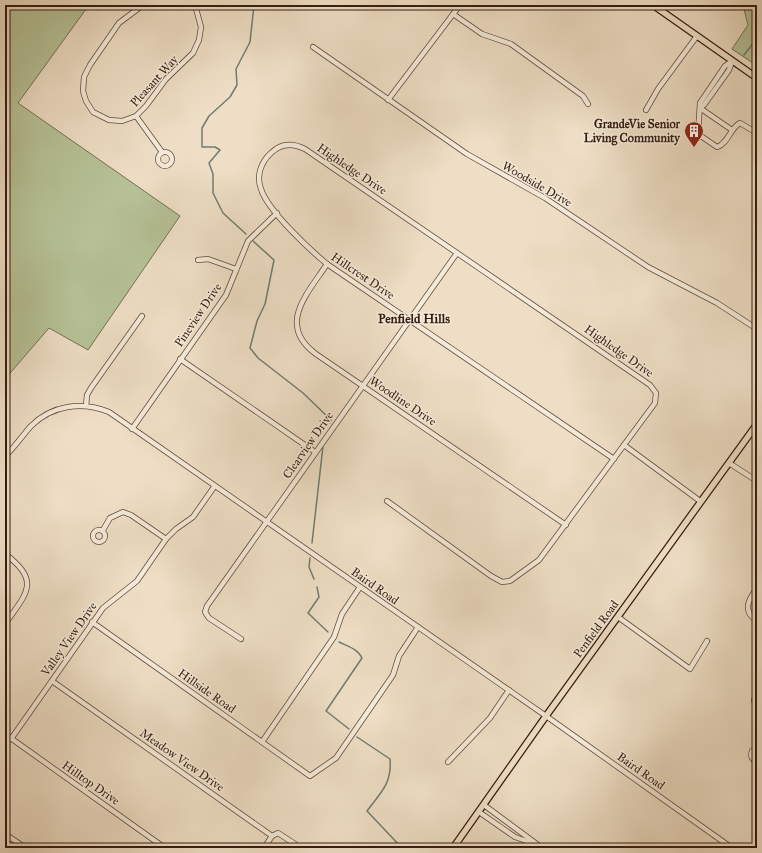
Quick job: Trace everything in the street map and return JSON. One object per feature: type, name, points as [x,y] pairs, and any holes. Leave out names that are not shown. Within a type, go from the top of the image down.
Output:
[{"type":"main road","points":[[653,5],[757,78]]},
{"type":"main road","name":"Penfield Road","points":[[454,848],[546,716],[757,424]]},
{"type":"street","name":"Pleasant Way","points":[[143,5],[124,18],[113,30],[86,71],[82,84],[86,101],[93,112],[102,118],[122,121],[136,116],[146,106],[166,79],[187,59],[196,47],[201,27],[195,5]]},
{"type":"street","points":[[388,100],[460,5]]},
{"type":"street","points":[[453,14],[482,34],[511,44],[583,96],[588,104]]},
{"type":"street","points":[[646,110],[658,89],[697,36]]},
{"type":"street","name":"Woodside Drive","points":[[312,47],[472,158],[545,198],[648,267],[717,303],[757,329]]},
{"type":"street","points":[[732,61],[725,66],[700,103],[698,120],[699,135],[717,147],[722,145],[732,130],[740,123],[757,133]]},
{"type":"street","points":[[700,108],[732,130]]},
{"type":"street","points":[[136,116],[162,152]]},
{"type":"street","name":"Highledge Drive","points":[[264,161],[280,146],[289,145],[305,149],[654,389],[657,396],[655,403],[539,560],[513,580],[504,582],[491,576],[387,501]]},
{"type":"street","name":"Hillcrest Drive","points":[[264,161],[260,171],[260,187],[266,200],[307,247],[328,264],[614,459]]},
{"type":"street","name":"Pineview Drive","points":[[132,429],[226,295],[248,241],[277,213]]},
{"type":"street","name":"Clearview Drive","points":[[241,639],[209,618],[205,609],[457,253]]},
{"type":"street","points":[[198,260],[208,259],[236,269]]},
{"type":"street","name":"Woodline Drive","points":[[328,264],[298,310],[296,321],[298,332],[310,349],[566,525]]},
{"type":"street","points":[[86,406],[87,395],[91,388],[142,316]]},
{"type":"street","points":[[180,359],[315,452]]},
{"type":"street","name":"Baird Road","points":[[5,456],[32,425],[48,412],[64,407],[86,406],[99,408],[109,412],[214,487],[509,690],[732,848]]},
{"type":"street","points":[[624,445],[700,502]]},
{"type":"street","points":[[729,462],[757,482]]},
{"type":"street","name":"Valley View Drive","points":[[12,739],[92,622],[108,602],[136,581],[166,539],[176,529],[193,517],[214,487]]},
{"type":"street","points":[[103,530],[110,518],[123,512],[131,515],[166,539]]},
{"type":"street","points":[[5,554],[21,567],[27,578],[27,583],[25,595],[5,624]]},
{"type":"street","points":[[262,742],[334,637],[342,614],[360,587]]},
{"type":"street","points":[[757,588],[750,598],[747,607],[750,614],[757,621]]},
{"type":"street","points":[[618,617],[690,670],[708,641]]},
{"type":"street","name":"Hillside Road","points":[[92,622],[310,776],[336,758],[393,675],[399,656],[418,627]]},
{"type":"street","name":"Meadow View Drive","points":[[52,681],[272,836],[276,833],[280,833],[301,848]]},
{"type":"street","points":[[448,762],[490,718],[509,690]]},
{"type":"street","points":[[757,692],[754,700],[757,711]]},
{"type":"street","name":"Hilltop Drive","points":[[5,734],[165,848]]},
{"type":"street","points":[[757,748],[752,751],[751,756],[753,760],[757,762]]},
{"type":"street","points":[[484,805],[540,847]]},
{"type":"street","points":[[479,812],[515,837],[540,847]]},
{"type":"street","points":[[5,834],[26,848]]},
{"type":"street","points":[[264,848],[272,836]]},
{"type":"street","points":[[5,844],[10,838]]},
{"type":"green space","points":[[5,5],[89,5],[18,103],[180,216],[88,350],[49,328],[5,379]]},
{"type":"green space","points":[[743,5],[757,5],[757,58],[753,63],[732,49],[748,25]]},
{"type":"waterway","points":[[246,234],[223,213],[213,193],[213,174],[209,163],[220,150],[215,147],[202,147],[202,128],[209,116],[230,97],[237,85],[236,69],[250,42],[254,5]]},
{"type":"waterway","points":[[744,55],[757,38]]},
{"type":"waterway","points":[[253,241],[274,260],[265,304],[257,321],[250,348],[258,358],[303,393],[331,420],[330,423]]},
{"type":"waterway","points":[[312,543],[323,446]]},
{"type":"waterway","points":[[310,558],[309,567],[314,579]]},
{"type":"waterway","points":[[317,587],[319,597],[308,613],[328,632]]},
{"type":"waterway","points":[[339,642],[355,650],[362,658],[326,711],[349,729]]},
{"type":"waterway","points":[[357,737],[390,759],[390,768],[387,781],[381,793],[367,811],[402,848]]},
{"type":"place","name":"GrandeVie Senior Living Community","points":[[694,148]]},
{"type":"district","name":"Penfield Hills","points":[[414,318]]}]
